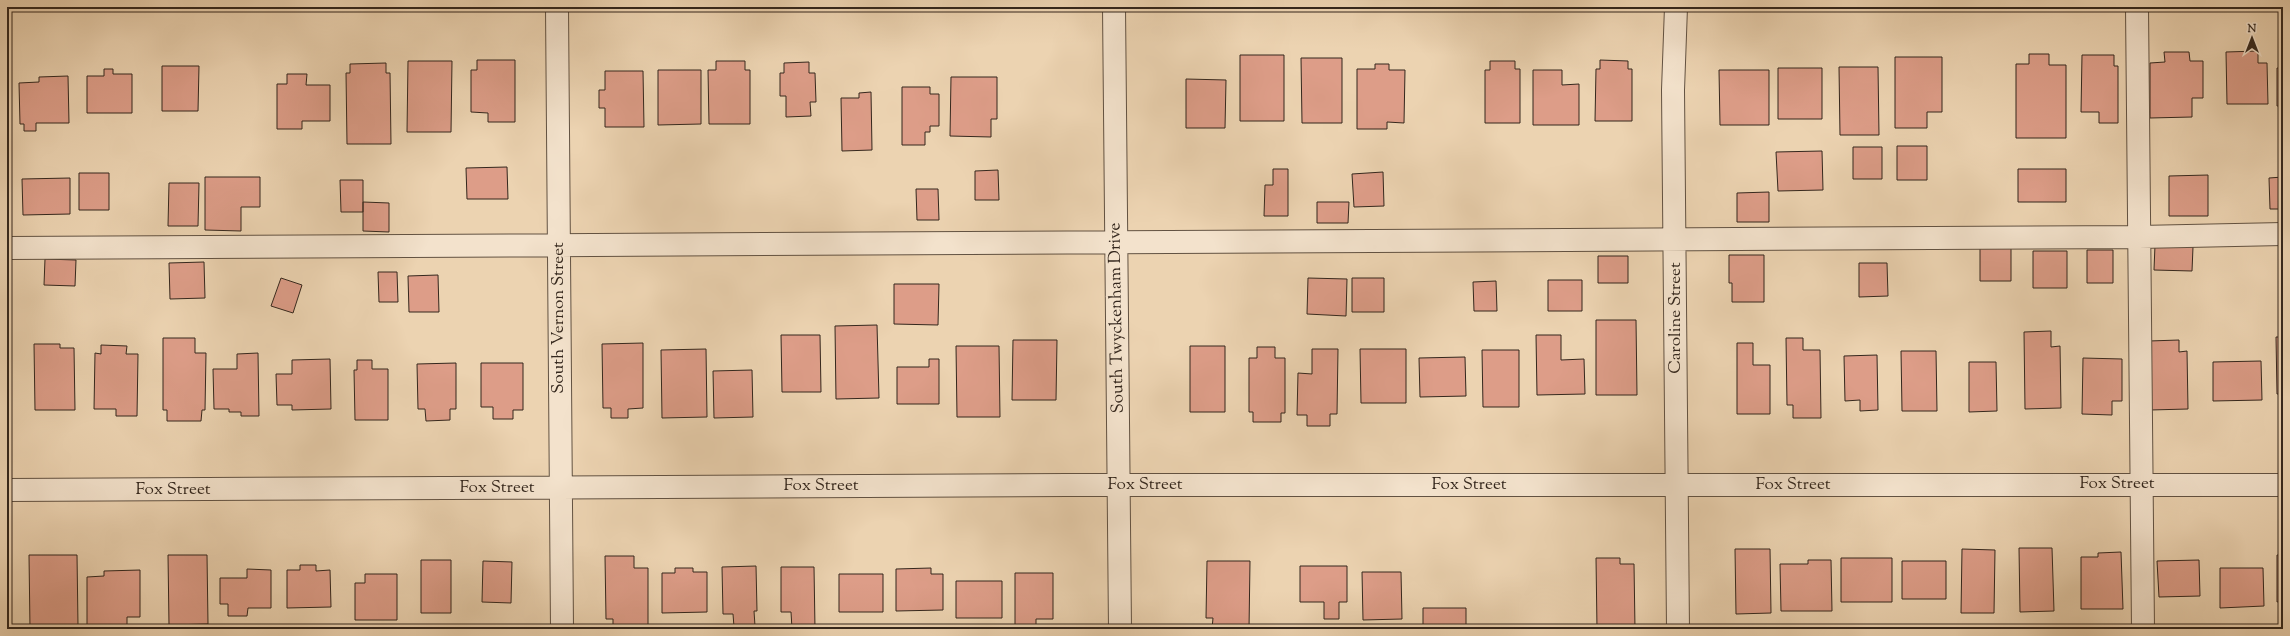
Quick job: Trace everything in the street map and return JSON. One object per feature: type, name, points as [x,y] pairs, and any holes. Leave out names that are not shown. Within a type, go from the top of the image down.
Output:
[{"type":"street","name":"South Vernon Street","points":[[557,7],[562,629]]},
{"type":"street","name":"South Twyckenham Drive","points":[[1114,7],[1120,629]]},
{"type":"street","name":"Caroline Street","points":[[1676,7],[1673,90],[1678,629]]},
{"type":"street","points":[[2137,7],[2143,629]]},
{"type":"street","points":[[7,248],[2139,237],[2283,234]]},
{"type":"street","name":"Fox Street","points":[[7,490],[1119,485],[2283,485]]},
{"type":"building","points":[[2258,51],[2258,63],[2267,63],[2268,104],[2227,104],[2226,52]]},
{"type":"building","points":[[2164,52],[2189,52],[2190,61],[2203,61],[2203,98],[2192,98],[2192,117],[2150,118],[2150,63],[2165,62]]},
{"type":"building","points":[[2029,54],[2049,54],[2049,65],[2066,65],[2066,138],[2016,138],[2016,64],[2029,64]]},
{"type":"building","points":[[1240,55],[1284,55],[1284,121],[1240,121]]},
{"type":"building","points":[[2082,55],[2114,55],[2114,66],[2118,66],[2118,123],[2099,123],[2099,112],[2081,112]]},
{"type":"building","points":[[1895,57],[1942,57],[1942,112],[1927,112],[1927,128],[1895,128]]},
{"type":"building","points":[[1301,58],[1342,58],[1342,123],[1302,123]]},
{"type":"building","points":[[477,60],[515,60],[515,122],[488,122],[488,113],[471,112],[471,70],[477,70]]},
{"type":"building","points":[[1600,60],[1628,61],[1628,69],[1632,69],[1632,121],[1595,121],[1596,69],[1600,69]]},
{"type":"building","points":[[408,61],[452,61],[451,132],[407,132]]},
{"type":"building","points":[[716,61],[745,61],[745,70],[750,70],[750,124],[709,124],[708,70],[716,70]]},
{"type":"building","points":[[1490,61],[1515,61],[1515,69],[1520,69],[1520,123],[1485,123],[1485,70],[1490,70]]},
{"type":"building","points":[[809,62],[809,73],[815,73],[816,102],[810,102],[811,116],[786,117],[786,96],[780,96],[780,73],[784,73],[784,63]]},
{"type":"building","points":[[386,63],[386,73],[390,73],[391,144],[347,144],[346,73],[350,73],[350,64]]},
{"type":"building","points":[[1375,64],[1389,64],[1389,70],[1405,70],[1404,123],[1387,122],[1387,129],[1357,129],[1357,69],[1375,69]]},
{"type":"building","points":[[162,66],[199,66],[198,111],[162,111]]},
{"type":"building","points":[[1839,67],[1878,67],[1879,135],[1840,135]]},
{"type":"building","points":[[1778,68],[1822,68],[1822,119],[1778,119]]},
{"type":"building","points":[[2277,68],[2283,68],[2283,106],[2277,106]]},
{"type":"building","points":[[104,69],[113,69],[113,74],[132,74],[132,113],[87,113],[87,76],[104,76]]},
{"type":"building","points":[[658,70],[701,70],[701,124],[658,125]]},
{"type":"building","points":[[1533,70],[1562,70],[1562,85],[1579,84],[1579,125],[1533,125]]},
{"type":"building","points":[[1719,70],[1769,70],[1769,125],[1720,125]]},
{"type":"building","points":[[605,71],[643,71],[644,127],[605,127],[605,108],[599,108],[599,90],[605,90]]},
{"type":"building","points":[[287,74],[307,74],[306,85],[330,85],[330,121],[302,121],[302,129],[277,129],[277,84],[287,84]]},
{"type":"building","points":[[68,76],[69,123],[36,123],[36,131],[24,131],[24,124],[20,124],[19,83],[39,82],[39,77]]},
{"type":"building","points":[[951,77],[997,77],[997,119],[991,119],[991,137],[950,136]]},
{"type":"building","points":[[1186,79],[1226,80],[1225,128],[1186,128]]},
{"type":"building","points":[[902,87],[930,87],[930,94],[939,94],[939,126],[930,126],[930,132],[925,132],[925,145],[902,145]]},
{"type":"building","points":[[871,92],[872,150],[842,151],[841,98],[859,98],[859,93]]},
{"type":"building","points":[[1897,146],[1927,146],[1927,180],[1897,180]]},
{"type":"building","points":[[1853,147],[1882,147],[1882,179],[1853,179]]},
{"type":"building","points":[[1822,151],[1823,190],[1778,191],[1776,152]]},
{"type":"building","points":[[507,167],[508,199],[467,199],[466,168]]},
{"type":"building","points":[[1273,169],[1288,169],[1288,216],[1264,216],[1265,185],[1273,185]]},
{"type":"building","points":[[2018,169],[2066,169],[2066,202],[2018,202]]},
{"type":"building","points":[[998,170],[999,200],[975,200],[975,171]]},
{"type":"building","points":[[1383,172],[1384,206],[1354,207],[1352,174]]},
{"type":"building","points":[[79,173],[109,173],[109,210],[79,210]]},
{"type":"building","points":[[2208,175],[2208,216],[2169,216],[2169,176]]},
{"type":"building","points":[[205,177],[260,177],[260,207],[241,207],[241,231],[205,230]]},
{"type":"building","points":[[2283,177],[2283,209],[2270,209],[2269,178]]},
{"type":"building","points":[[70,178],[70,214],[23,215],[22,179]]},
{"type":"building","points":[[340,180],[363,180],[363,212],[341,212]]},
{"type":"building","points":[[169,183],[199,183],[198,226],[168,226]]},
{"type":"building","points":[[916,189],[938,189],[939,220],[917,220]]},
{"type":"building","points":[[1769,192],[1769,222],[1737,222],[1737,193]]},
{"type":"building","points":[[363,202],[389,203],[389,232],[363,231]]},
{"type":"building","points":[[1317,202],[1349,202],[1348,223],[1317,223]]},
{"type":"building","points":[[2155,245],[2193,247],[2192,271],[2154,270]]},
{"type":"building","points":[[1980,246],[2011,246],[2011,281],[1980,281]]},
{"type":"building","points":[[2087,250],[2113,250],[2113,283],[2087,283]]},
{"type":"building","points":[[2033,251],[2067,251],[2067,288],[2033,288]]},
{"type":"building","points":[[1729,255],[1764,255],[1764,302],[1732,302],[1732,283],[1729,283]]},
{"type":"building","points":[[1598,256],[1628,256],[1628,283],[1598,283]]},
{"type":"building","points":[[45,259],[76,260],[75,286],[44,285]]},
{"type":"building","points":[[204,262],[205,298],[170,299],[169,263]]},
{"type":"building","points":[[1859,263],[1887,263],[1888,296],[1859,297]]},
{"type":"building","points":[[378,272],[397,272],[398,302],[379,302]]},
{"type":"building","points":[[438,275],[439,312],[409,312],[408,276]]},
{"type":"building","points":[[281,278],[302,285],[293,313],[271,306]]},
{"type":"building","points":[[1308,278],[1347,279],[1346,316],[1307,314]]},
{"type":"building","points":[[1352,278],[1384,278],[1384,312],[1352,312]]},
{"type":"building","points":[[1548,280],[1582,280],[1582,311],[1548,311]]},
{"type":"building","points":[[1496,281],[1497,311],[1474,311],[1473,282]]},
{"type":"building","points":[[894,284],[939,284],[938,325],[894,324]]},
{"type":"building","points":[[1596,320],[1636,320],[1637,395],[1596,395]]},
{"type":"building","points":[[877,325],[879,398],[836,399],[835,326]]},
{"type":"building","points":[[2051,331],[2051,347],[2060,346],[2061,408],[2025,409],[2024,332]]},
{"type":"building","points":[[781,335],[820,335],[821,392],[782,392]]},
{"type":"building","points":[[1536,335],[1561,335],[1561,360],[1584,359],[1585,394],[1537,395]]},
{"type":"building","points":[[2276,337],[2283,337],[2283,394],[2277,394]]},
{"type":"building","points":[[163,338],[195,338],[195,353],[206,353],[205,410],[202,410],[201,421],[167,421],[167,410],[163,410]]},
{"type":"building","points":[[1786,338],[1803,338],[1803,350],[1820,350],[1821,418],[1793,418],[1793,405],[1787,405]]},
{"type":"building","points":[[1013,340],[1057,340],[1056,400],[1012,400]]},
{"type":"building","points":[[2179,340],[2179,352],[2187,351],[2188,409],[2150,410],[2149,341]]},
{"type":"building","points":[[643,343],[643,408],[628,409],[628,418],[611,418],[611,408],[603,408],[602,344]]},
{"type":"building","points":[[1737,343],[1753,343],[1753,365],[1770,365],[1770,414],[1737,414]]},
{"type":"building","points":[[34,344],[60,344],[60,348],[74,348],[75,410],[35,410]]},
{"type":"building","points":[[101,345],[127,346],[126,354],[138,354],[137,416],[116,416],[116,409],[94,409],[95,353],[101,354]]},
{"type":"building","points":[[956,346],[999,346],[1000,417],[957,417]]},
{"type":"building","points":[[1190,346],[1225,346],[1225,412],[1190,412]]},
{"type":"building","points":[[1257,347],[1275,347],[1275,358],[1285,358],[1285,413],[1281,413],[1281,422],[1253,422],[1253,412],[1249,412],[1249,358],[1257,358]]},
{"type":"building","points":[[706,349],[707,417],[662,418],[661,350]]},
{"type":"building","points":[[1312,349],[1338,349],[1337,414],[1330,414],[1330,426],[1307,426],[1307,415],[1297,415],[1298,373],[1312,374]]},
{"type":"building","points":[[1360,349],[1406,349],[1406,403],[1361,403]]},
{"type":"building","points":[[1482,350],[1519,350],[1519,407],[1483,407]]},
{"type":"building","points":[[1901,351],[1936,351],[1937,411],[1902,411]]},
{"type":"building","points":[[7,352],[9,352],[9,421],[7,421]]},
{"type":"building","points":[[258,353],[259,416],[241,416],[241,412],[229,412],[229,409],[214,409],[213,369],[237,369],[237,354]]},
{"type":"building","points":[[1877,355],[1878,410],[1860,411],[1860,400],[1845,401],[1844,356]]},
{"type":"building","points":[[1465,357],[1466,396],[1420,397],[1419,358]]},
{"type":"building","points":[[2083,358],[2122,359],[2122,401],[2112,401],[2112,415],[2082,414]]},
{"type":"building","points":[[330,359],[331,409],[292,410],[292,405],[277,405],[276,374],[292,374],[292,360]]},
{"type":"building","points":[[929,359],[939,359],[939,404],[897,404],[897,367],[929,367]]},
{"type":"building","points":[[357,360],[372,360],[372,369],[388,369],[388,420],[355,420],[354,370],[357,370]]},
{"type":"building","points":[[2261,361],[2262,400],[2213,401],[2213,362]]},
{"type":"building","points":[[1969,362],[1996,362],[1997,411],[1969,412]]},
{"type":"building","points":[[456,363],[456,409],[450,409],[450,420],[426,421],[425,409],[418,409],[417,364]]},
{"type":"building","points":[[481,363],[523,363],[523,410],[513,410],[513,419],[493,419],[493,407],[481,407]]},
{"type":"building","points":[[752,370],[753,417],[714,418],[713,371]]},
{"type":"building","points":[[2019,548],[2052,548],[2054,611],[2020,612]]},
{"type":"building","points":[[1735,549],[1770,549],[1771,613],[1736,614]]},
{"type":"building","points":[[1962,549],[1995,550],[1994,613],[1961,613]]},
{"type":"building","points":[[2121,552],[2123,609],[2081,609],[2081,557],[2098,557],[2098,553]]},
{"type":"building","points":[[29,555],[77,555],[78,626],[30,629]]},
{"type":"building","points":[[168,555],[207,555],[208,624],[169,625]]},
{"type":"building","points":[[2277,555],[2283,555],[2283,601],[2277,602]]},
{"type":"building","points":[[605,556],[634,556],[634,568],[648,568],[648,629],[613,629],[613,619],[606,619]]},
{"type":"building","points":[[1596,558],[1620,558],[1620,564],[1634,564],[1635,629],[1597,629]]},
{"type":"building","points":[[1841,558],[1892,558],[1892,602],[1841,602]]},
{"type":"building","points":[[421,560],[451,560],[451,613],[421,613]]},
{"type":"building","points":[[1808,560],[1831,560],[1832,611],[1781,611],[1780,564],[1808,564]]},
{"type":"building","points":[[2199,560],[2200,596],[2159,597],[2157,561]]},
{"type":"building","points":[[483,561],[512,562],[511,603],[482,602]]},
{"type":"building","points":[[1207,561],[1250,561],[1249,629],[1212,629],[1213,618],[1206,618]]},
{"type":"building","points":[[1902,561],[1946,561],[1946,599],[1902,599]]},
{"type":"building","points":[[300,565],[316,565],[316,571],[330,570],[331,607],[287,608],[287,570],[300,570]]},
{"type":"building","points":[[756,566],[757,611],[754,611],[755,626],[734,627],[733,614],[723,614],[722,567]]},
{"type":"building","points":[[1300,566],[1347,566],[1347,602],[1339,602],[1339,619],[1324,619],[1324,602],[1300,602]]},
{"type":"building","points":[[781,567],[814,567],[815,629],[792,629],[791,612],[781,612]]},
{"type":"building","points":[[675,568],[693,568],[693,572],[707,572],[707,612],[662,613],[662,573],[675,573]]},
{"type":"building","points":[[931,568],[931,574],[943,574],[943,610],[896,611],[896,569]]},
{"type":"building","points":[[2220,568],[2263,568],[2264,606],[2220,608]]},
{"type":"building","points":[[247,569],[271,570],[271,608],[248,608],[247,616],[228,616],[228,604],[220,604],[220,578],[247,578]]},
{"type":"building","points":[[140,570],[140,617],[127,617],[127,629],[87,629],[87,577],[104,576],[104,571]]},
{"type":"building","points":[[1362,572],[1401,572],[1402,619],[1363,620]]},
{"type":"building","points":[[1015,573],[1053,573],[1053,619],[1036,619],[1036,629],[1015,629]]},
{"type":"building","points":[[365,574],[397,574],[397,620],[355,620],[355,583],[365,583]]},
{"type":"building","points":[[839,574],[883,574],[883,612],[839,612]]},
{"type":"building","points":[[956,581],[1002,581],[1002,618],[956,618]]},
{"type":"building","points":[[1423,608],[1466,608],[1466,629],[1423,629]]}]
